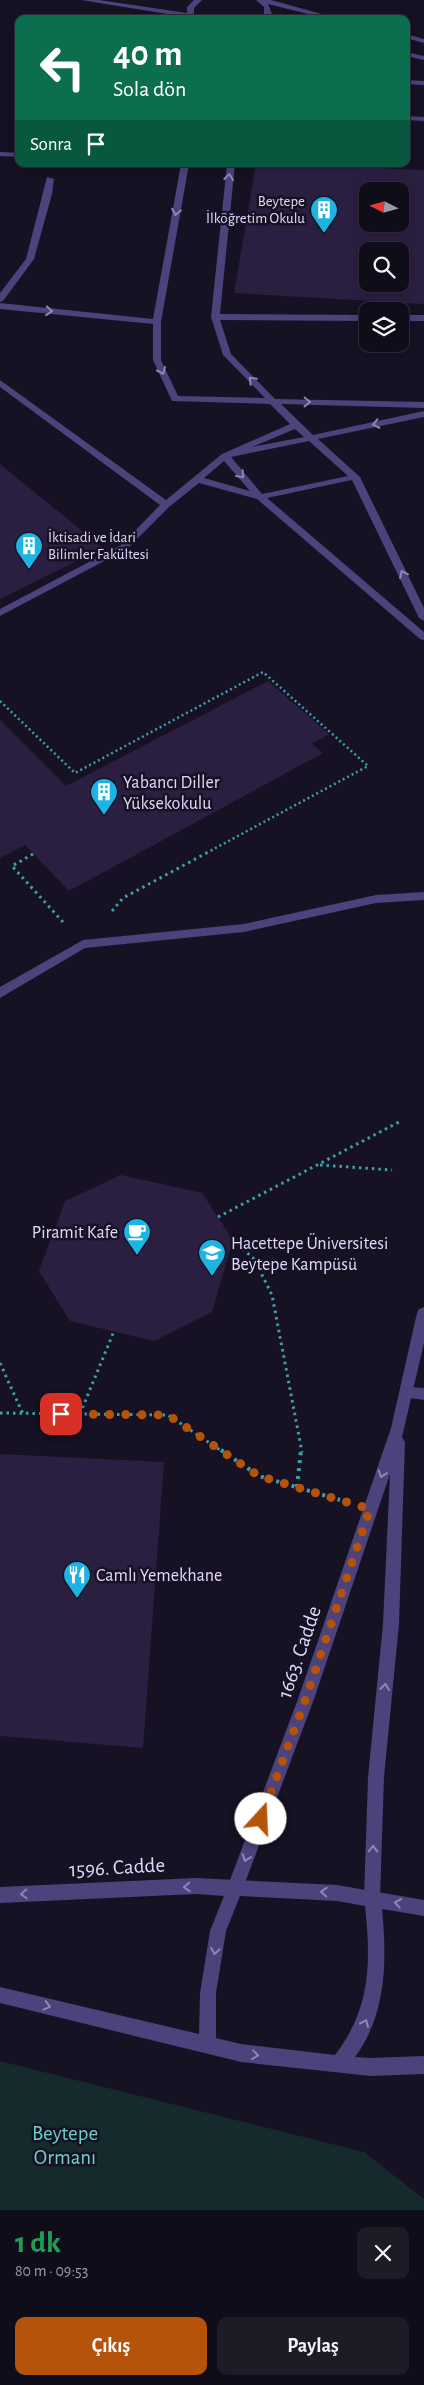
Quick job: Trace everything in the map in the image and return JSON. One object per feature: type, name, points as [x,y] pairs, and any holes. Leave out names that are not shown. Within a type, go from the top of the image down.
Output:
[{"type":"street","points":[[85,0],[180,15]]},
{"type":"street","points":[[193,15],[192,7],[198,0]]},
{"type":"street","points":[[262,0],[267,6],[267,15]]},
{"type":"street","points":[[262,0],[321,15]]},
{"type":"street","points":[[410,37],[424,41]]},
{"type":"street","points":[[410,55],[424,58]]},
{"type":"street","points":[[410,82],[424,83]]},
{"type":"street","points":[[410,118],[424,119]]},
{"type":"street","points":[[0,154],[15,155]]},
{"type":"street","points":[[184,167],[157,322],[157,360],[175,399],[424,405]]},
{"type":"street","points":[[231,167],[215,317],[227,355],[296,425],[355,477],[424,618]]},
{"type":"street","points":[[0,299],[30,259],[48,194],[50,179]]},
{"type":"street","points":[[0,306],[157,322]]},
{"type":"street","points":[[215,317],[359,318]]},
{"type":"street","points":[[409,318],[424,318]]},
{"type":"street","points":[[0,383],[166,505]]},
{"type":"street","points":[[225,456],[424,414]]},
{"type":"street","points":[[0,613],[124,547],[166,505],[225,456],[296,425]]},
{"type":"street","points":[[225,456],[260,497],[424,636]]},
{"type":"street","points":[[197,479],[260,497],[355,477]]},
{"type":"street","points":[[0,993],[83,944],[244,928],[376,899],[424,896]]},
{"type":"street","name":"1663. Cadde","points":[[207,2045],[208,1993],[218,1931],[306,1698],[398,1428],[424,1313]]},
{"type":"street","points":[[407,1393],[424,1394]]},
{"type":"street","name":"1663. Cadde","points":[[339,2064],[354,2047],[368,2018],[375,1988],[378,1943],[372,1898],[376,1777],[391,1624],[398,1428]]},
{"type":"street","name":"1596. Cadde","points":[[0,1896],[196,1886],[337,1893],[424,1908]]},
{"type":"street","points":[[0,1995],[240,2053],[339,2064],[371,2066],[424,2065]]},
{"type":"path","points":[[0,701],[75,773],[263,672],[368,766],[123,898],[83,944]]},
{"type":"path","points":[[33,854],[12,866],[50,908]]},
{"type":"path","points":[[218,1217],[399,1122]]},
{"type":"path","points":[[319,1165],[392,1170]]},
{"type":"path","points":[[233,1240],[254,1259],[272,1294],[295,1408],[302,1454],[297,1487]]},
{"type":"path","points":[[80,1414],[114,1331]]},
{"type":"path","points":[[0,1364],[22,1414]]},
{"type":"path","points":[[0,1413],[168,1415],[259,1476],[370,1509]]},
{"type":"green space","name":"Beytepe Ormanı","points":[[0,2061],[364,2152],[424,2199],[424,2210],[0,2210]]},
{"type":"building","name":"Beytepe İlköğretim Okulu","points":[[255,167],[359,167],[424,170],[424,304],[234,293]]},
{"type":"building","name":"İktisadi ve İdari Bilimler Fakültesi","points":[[0,464],[103,548],[0,599]]},
{"type":"building","name":"Yabancı Diller Yüksekokulu","points":[[268,681],[329,734],[312,744],[323,753],[69,891],[25,845],[0,858],[0,720],[66,786]]},
{"type":"building","name":"Piramit Kafe","points":[[121,1175],[202,1193],[233,1240],[212,1312],[154,1341],[70,1321],[39,1271],[65,1201]]},
{"type":"building","name":"Camlı Yemekhane","points":[[0,1454],[164,1462],[143,1748],[0,1736]]},
{"type":"place","name":"Beytepe İlköğretim Okulu","points":[[324,234]]},
{"type":"place","name":"İktisadi ve İdari Bilimler Fakültesi","points":[[29,570]]},
{"type":"place","name":"Yabancı Diller Yüksekokulu","points":[[104,816]]},
{"type":"place","name":"Piramit Kafe","points":[[137,1256]]},
{"type":"place","name":"Hacettepe Üniversitesi Beytepe Kampüsü","points":[[212,1277]]},
{"type":"place","name":"Camlı Yemekhane","points":[[77,1599]]},
{"type":"route","points":[[61,1414],[168,1415],[259,1476],[370,1509],[324,1647],[261,1819]]}]
